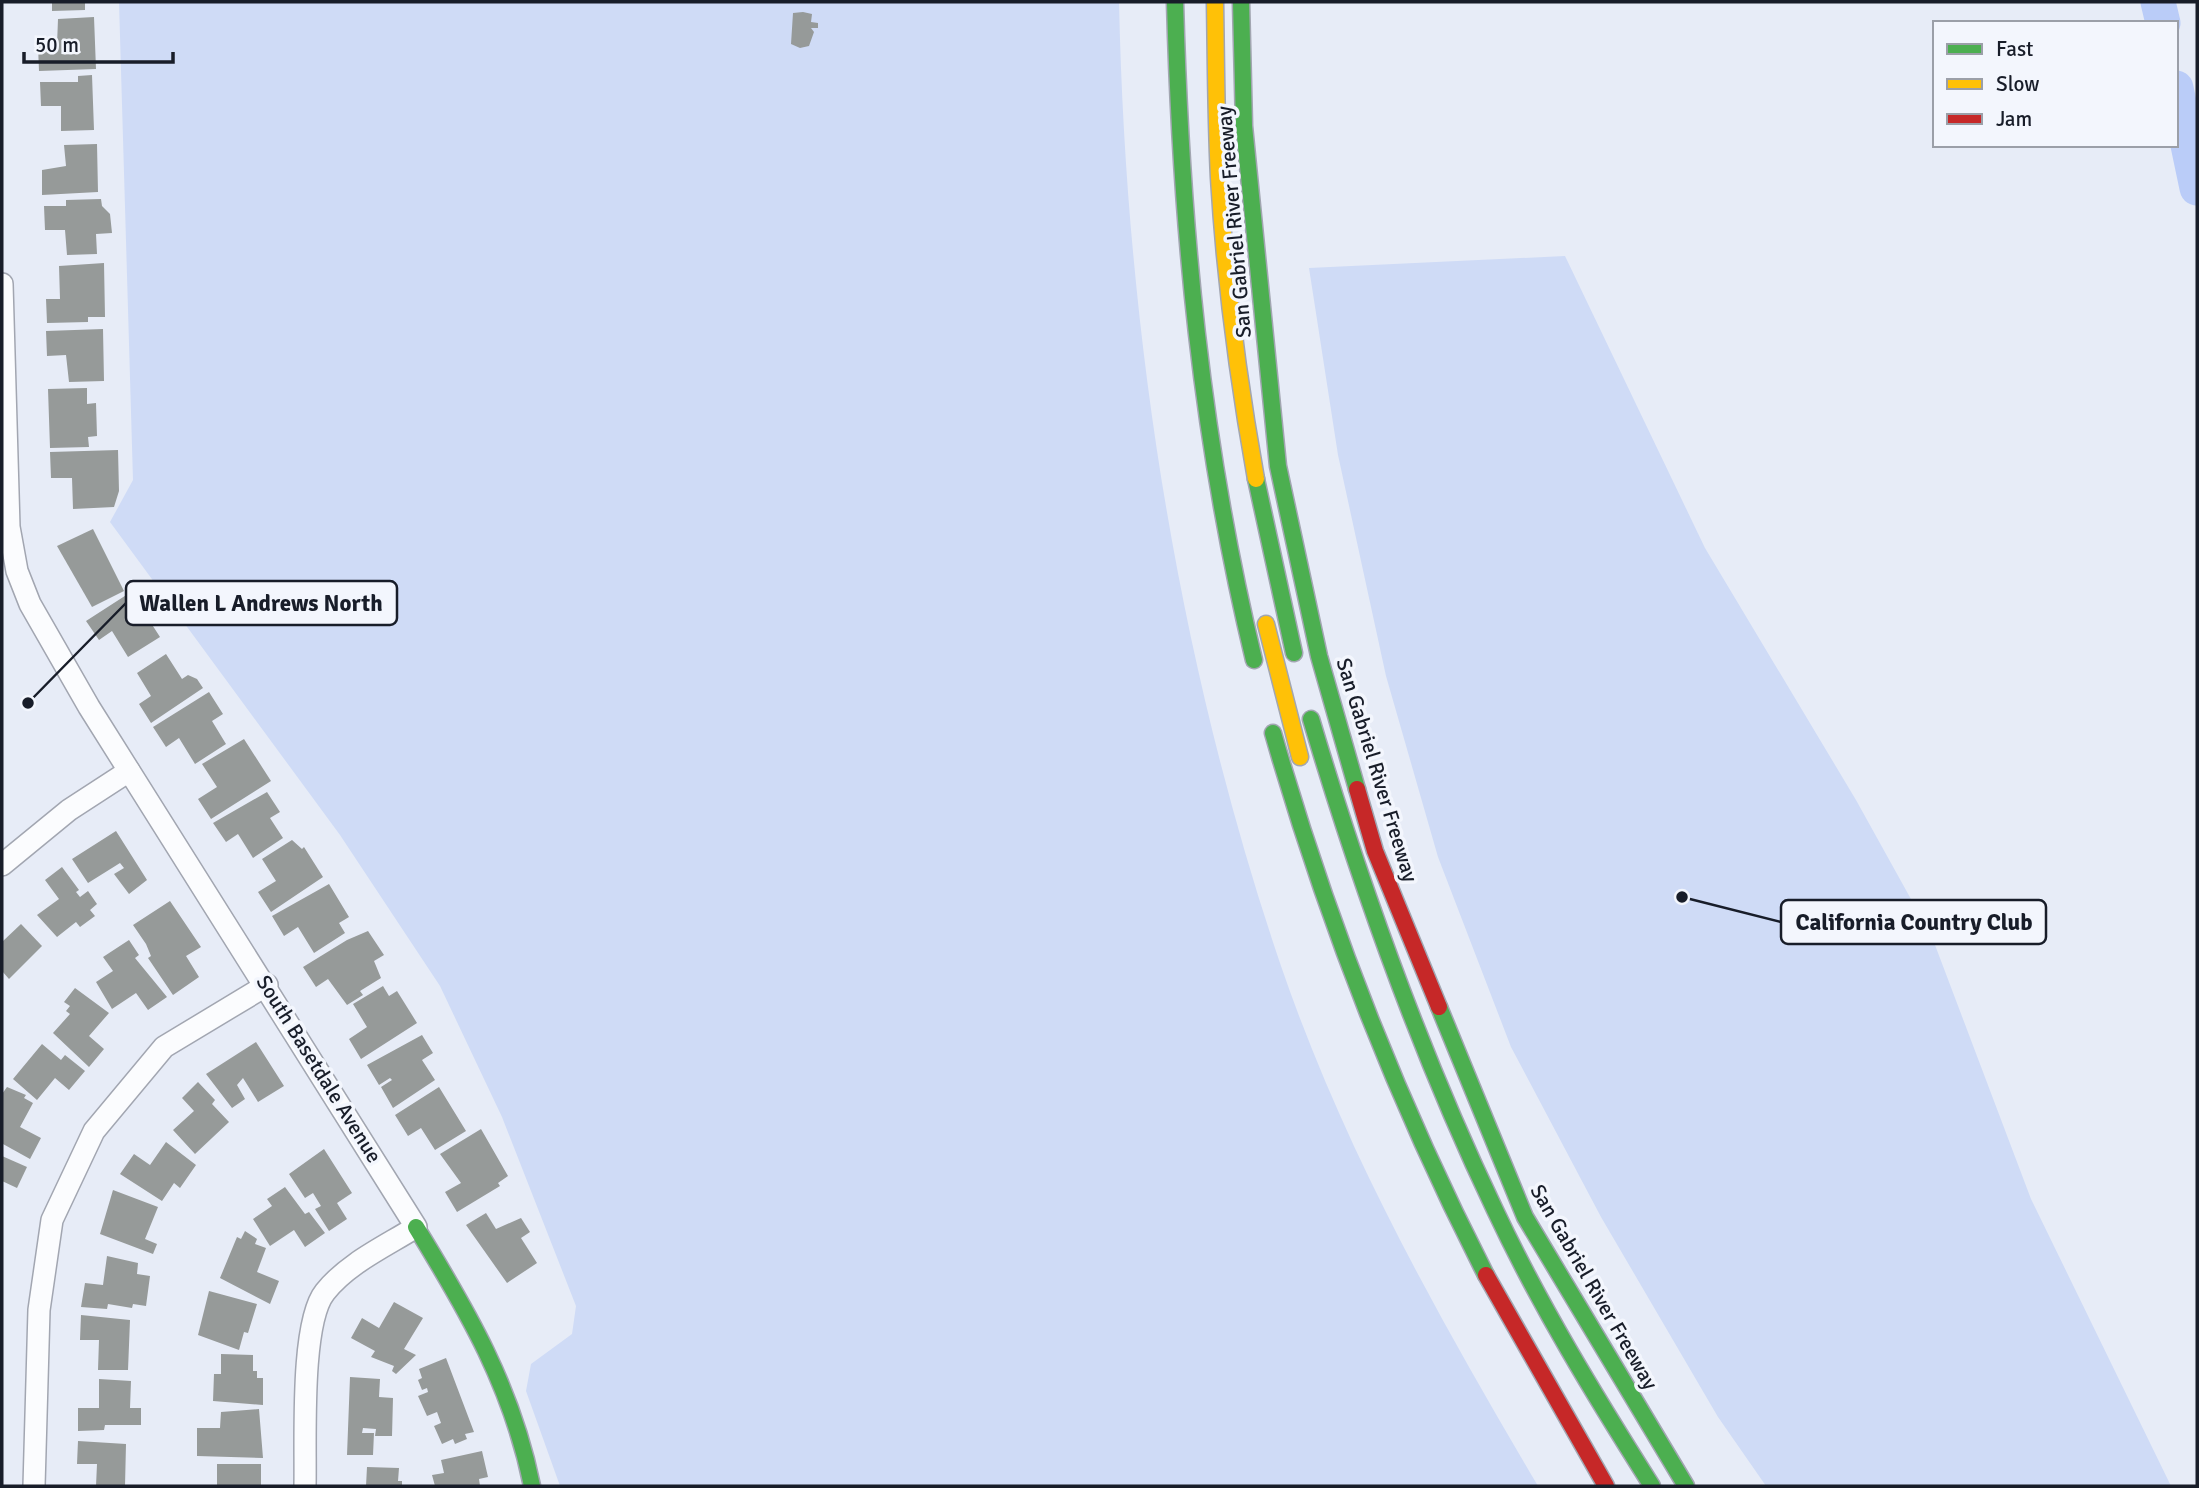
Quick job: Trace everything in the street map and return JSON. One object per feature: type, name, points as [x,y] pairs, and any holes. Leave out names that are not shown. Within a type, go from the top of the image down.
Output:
[{"type":"main road","points":[[1175,2],[1180,168],[1194,323],[1223,515],[1258,677]]},
{"type":"main road","points":[[1215,2],[1221,204],[1241,384],[1262,510],[1298,670]]},
{"type":"main road","name":"San Gabriel River Freeway","points":[[1241,2],[1244,126],[1278,466],[1319,656],[1376,851],[1525,1217],[1686,1486]]},
{"type":"main road","points":[[1204,232],[1208,272]]},
{"type":"main road","points":[[1264,612],[1306,776]]},
{"type":"main road","points":[[1305,696],[1337,812],[1379,936],[1437,1085],[1548,1313],[1652,1486]]},
{"type":"main road","points":[[1269,716],[1334,928],[1366,1013],[1429,1162],[1517,1335],[1606,1486]]},
{"type":"main road","name":"South Basetdale Avenue","points":[[416,1227],[477,1326],[506,1386],[525,1443],[532,1486]]},
{"type":"street","name":"South Basetdale Avenue","points":[[2,284],[9,527],[18,571],[30,604],[67,670],[267,985],[416,1227]]},
{"type":"street","points":[[2,865],[69,810],[130,771]]},
{"type":"street","points":[[34,1486],[39,1310],[52,1220],[58,1207],[94,1131],[164,1047],[267,985]]},
{"type":"street","points":[[305,1486],[310,1332],[324,1293],[354,1265],[416,1227]]},
{"type":"shaded area","points":[[119,2],[1119,2],[1132,246],[1163,490],[1185,611],[1212,731],[1244,849],[1306,1034],[1364,1168],[1465,1361],[1538,1486],[560,1486],[526,1391],[531,1364],[572,1334],[576,1306],[502,1117],[440,986],[340,835],[110,522],[133,480]]},
{"type":"shaded area","points":[[1565,256],[1705,548],[1856,800],[1932,937],[2031,1199],[2171,1486],[1766,1486],[1718,1417],[1601,1217],[1511,1047],[1438,857],[1386,676],[1338,455],[1309,268]]},
{"type":"building","points":[[52,2],[85,2],[85,10],[52,11]]},
{"type":"building","points":[[793,13],[812,14],[811,22],[818,23],[818,28],[811,28],[814,32],[809,46],[800,48],[791,44]]},
{"type":"building","points":[[94,17],[96,69],[39,71],[38,46],[57,45],[58,19]]},
{"type":"building","points":[[92,75],[94,130],[61,131],[61,106],[41,106],[40,82],[78,82],[78,76]]},
{"type":"building","points":[[97,144],[98,192],[42,195],[42,170],[66,166],[64,145]]},
{"type":"building","points":[[101,199],[102,206],[110,214],[112,233],[96,234],[97,254],[67,255],[65,230],[45,230],[44,206],[66,206],[66,200]]},
{"type":"building","points":[[104,263],[105,317],[88,317],[88,322],[47,323],[46,299],[60,299],[59,266]]},
{"type":"building","points":[[103,329],[104,381],[69,382],[66,355],[47,356],[46,331]]},
{"type":"building","points":[[87,388],[87,404],[96,403],[97,436],[88,437],[89,447],[50,448],[48,389]]},
{"type":"building","points":[[118,450],[119,491],[114,507],[73,509],[72,478],[51,478],[50,452]]},
{"type":"building","points":[[93,529],[124,591],[92,607],[57,546]]},
{"type":"building","points":[[131,592],[160,637],[128,657],[112,631],[99,640],[86,621]]},
{"type":"building","points":[[166,654],[182,679],[188,675],[197,679],[203,688],[151,723],[139,704],[151,696],[137,673]]},
{"type":"building","points":[[209,692],[223,714],[212,721],[226,744],[195,764],[179,738],[166,747],[153,727]]},
{"type":"building","points":[[244,739],[271,781],[211,819],[198,799],[217,787],[202,764]]},
{"type":"building","points":[[267,792],[280,812],[270,818],[283,838],[253,858],[238,834],[226,842],[213,823]]},
{"type":"building","points":[[116,831],[147,880],[129,894],[114,874],[124,868],[120,863],[88,883],[72,859]]},
{"type":"building","points":[[292,840],[302,849],[304,847],[323,877],[271,912],[258,892],[276,881],[262,859]]},
{"type":"building","points":[[62,867],[79,890],[76,892],[80,897],[88,891],[97,904],[90,910],[95,916],[80,927],[76,922],[57,937],[37,915],[59,899],[45,880]]},
{"type":"building","points":[[329,884],[349,917],[339,923],[345,933],[314,953],[298,927],[284,936],[272,916]]},
{"type":"building","points":[[170,901],[201,947],[186,956],[199,977],[173,995],[148,958],[151,956],[146,944],[133,925]]},
{"type":"building","points":[[21,924],[42,946],[9,979],[2,971],[2,942]]},
{"type":"building","points":[[368,931],[384,955],[374,961],[381,978],[360,991],[363,995],[347,1005],[328,979],[316,987],[303,967],[347,940]]},
{"type":"building","points":[[129,940],[139,955],[135,958],[167,997],[148,1010],[136,993],[112,1009],[96,982],[113,971],[103,957]]},
{"type":"building","points":[[383,986],[389,996],[397,991],[417,1023],[361,1059],[349,1039],[367,1027],[353,1004]]},
{"type":"building","points":[[75,988],[109,1013],[89,1036],[104,1049],[89,1067],[53,1033],[70,1014],[66,1011],[70,1006],[64,1002]]},
{"type":"building","points":[[422,1035],[433,1053],[422,1060],[435,1080],[393,1108],[381,1087],[392,1080],[390,1078],[379,1085],[367,1065]]},
{"type":"building","points":[[256,1042],[284,1086],[258,1102],[243,1078],[237,1085],[245,1099],[232,1108],[206,1074]]},
{"type":"building","points":[[42,1044],[61,1060],[65,1055],[85,1071],[69,1090],[55,1078],[37,1100],[13,1079]]},
{"type":"building","points":[[198,1082],[215,1100],[212,1104],[229,1122],[195,1154],[173,1130],[194,1111],[182,1098]]},
{"type":"building","points":[[7,1087],[26,1095],[24,1098],[33,1103],[20,1127],[41,1138],[30,1159],[3,1144],[2,1094]]},
{"type":"building","points":[[439,1087],[466,1131],[435,1150],[421,1128],[408,1136],[395,1115]]},
{"type":"building","points":[[481,1129],[508,1176],[498,1183],[500,1186],[457,1212],[445,1192],[461,1183],[440,1154]]},
{"type":"building","points":[[166,1142],[196,1165],[180,1188],[174,1183],[162,1201],[120,1174],[134,1154],[150,1165]]},
{"type":"building","points":[[324,1149],[352,1193],[337,1203],[347,1219],[329,1231],[315,1209],[321,1206],[313,1193],[305,1198],[289,1174]]},
{"type":"building","points":[[2,1156],[27,1167],[17,1188],[2,1181]]},
{"type":"building","points":[[285,1187],[305,1214],[309,1212],[325,1233],[305,1247],[294,1230],[270,1246],[253,1219],[272,1206],[267,1199]]},
{"type":"building","points":[[113,1190],[158,1207],[145,1239],[157,1244],[153,1254],[100,1234]]},
{"type":"building","points":[[486,1213],[496,1229],[521,1218],[530,1232],[521,1238],[537,1263],[507,1283],[466,1225]]},
{"type":"building","points":[[245,1231],[257,1239],[255,1244],[266,1248],[257,1272],[279,1281],[270,1304],[220,1278],[237,1237],[241,1239]]},
{"type":"building","points":[[107,1256],[138,1263],[137,1274],[150,1276],[146,1306],[133,1304],[132,1308],[108,1304],[107,1309],[81,1307],[85,1283],[103,1285]]},
{"type":"building","points":[[209,1291],[257,1304],[248,1333],[244,1332],[239,1350],[198,1335]]},
{"type":"building","points":[[394,1302],[423,1318],[404,1349],[416,1355],[396,1374],[392,1371],[394,1366],[371,1357],[375,1351],[351,1338],[362,1318],[379,1328]]},
{"type":"building","points":[[81,1315],[130,1320],[128,1370],[98,1370],[99,1340],[80,1340]]},
{"type":"building","points":[[221,1354],[253,1355],[253,1371],[257,1371],[257,1378],[263,1378],[263,1405],[213,1401],[214,1374],[221,1374]]},
{"type":"building","points":[[446,1358],[474,1432],[465,1434],[467,1439],[455,1444],[453,1439],[442,1444],[434,1426],[441,1423],[437,1412],[427,1416],[418,1396],[428,1392],[427,1388],[422,1390],[418,1380],[422,1378],[419,1369]]},
{"type":"building","points":[[350,1377],[380,1379],[379,1397],[393,1398],[392,1436],[375,1436],[376,1429],[363,1428],[362,1433],[374,1433],[373,1455],[347,1455]]},
{"type":"building","points":[[99,1379],[131,1381],[130,1408],[141,1408],[141,1425],[105,1425],[104,1430],[78,1431],[78,1408],[99,1408]]},
{"type":"building","points":[[259,1409],[263,1458],[197,1456],[197,1428],[220,1428],[221,1412]]},
{"type":"building","points":[[78,1441],[126,1444],[125,1486],[96,1486],[97,1464],[77,1464]]},
{"type":"building","points":[[482,1451],[488,1477],[479,1479],[480,1486],[435,1486],[432,1475],[444,1473],[441,1460]]},
{"type":"building","points":[[217,1464],[261,1464],[261,1486],[217,1486]]},
{"type":"building","points":[[367,1467],[399,1468],[398,1481],[402,1481],[402,1486],[366,1486]]},
{"type":"waterway","points":[[2158,2],[2163,21]]},
{"type":"waterway","points":[[2178,98],[2197,188]]},
{"type":"traffic: fast","points":[[1175,2],[1182,169],[1197,333],[1220,496],[1254,660]]},
{"type":"traffic: fast","points":[[1241,2],[1244,126],[1278,466],[1319,656],[1357,789]]},
{"type":"traffic: fast","points":[[1256,479],[1294,653]]},
{"type":"traffic: fast","points":[[1311,719],[1393,968],[1467,1150],[1512,1246],[1549,1316],[1652,1486]]},
{"type":"traffic: fast","points":[[1273,733],[1317,873],[1366,1009],[1423,1143],[1486,1275]]},
{"type":"traffic: fast","points":[[1439,1007],[1525,1217],[1686,1486]]},
{"type":"traffic: fast","points":[[416,1227],[486,1351],[513,1416],[532,1486]]},
{"type":"traffic: slow","points":[[1215,2],[1218,156],[1225,254],[1238,366],[1256,479]]},
{"type":"traffic: slow","points":[[1266,624],[1300,757]]},
{"type":"traffic: jam","points":[[1357,789],[1375,851],[1439,1007]]},
{"type":"traffic: jam","points":[[1486,1275],[1606,1486]]},
{"type":"place","name":"Wallen L Andrews North","points":[[28,703]]},
{"type":"place","name":"California Country Club","points":[[1682,897]]}]
